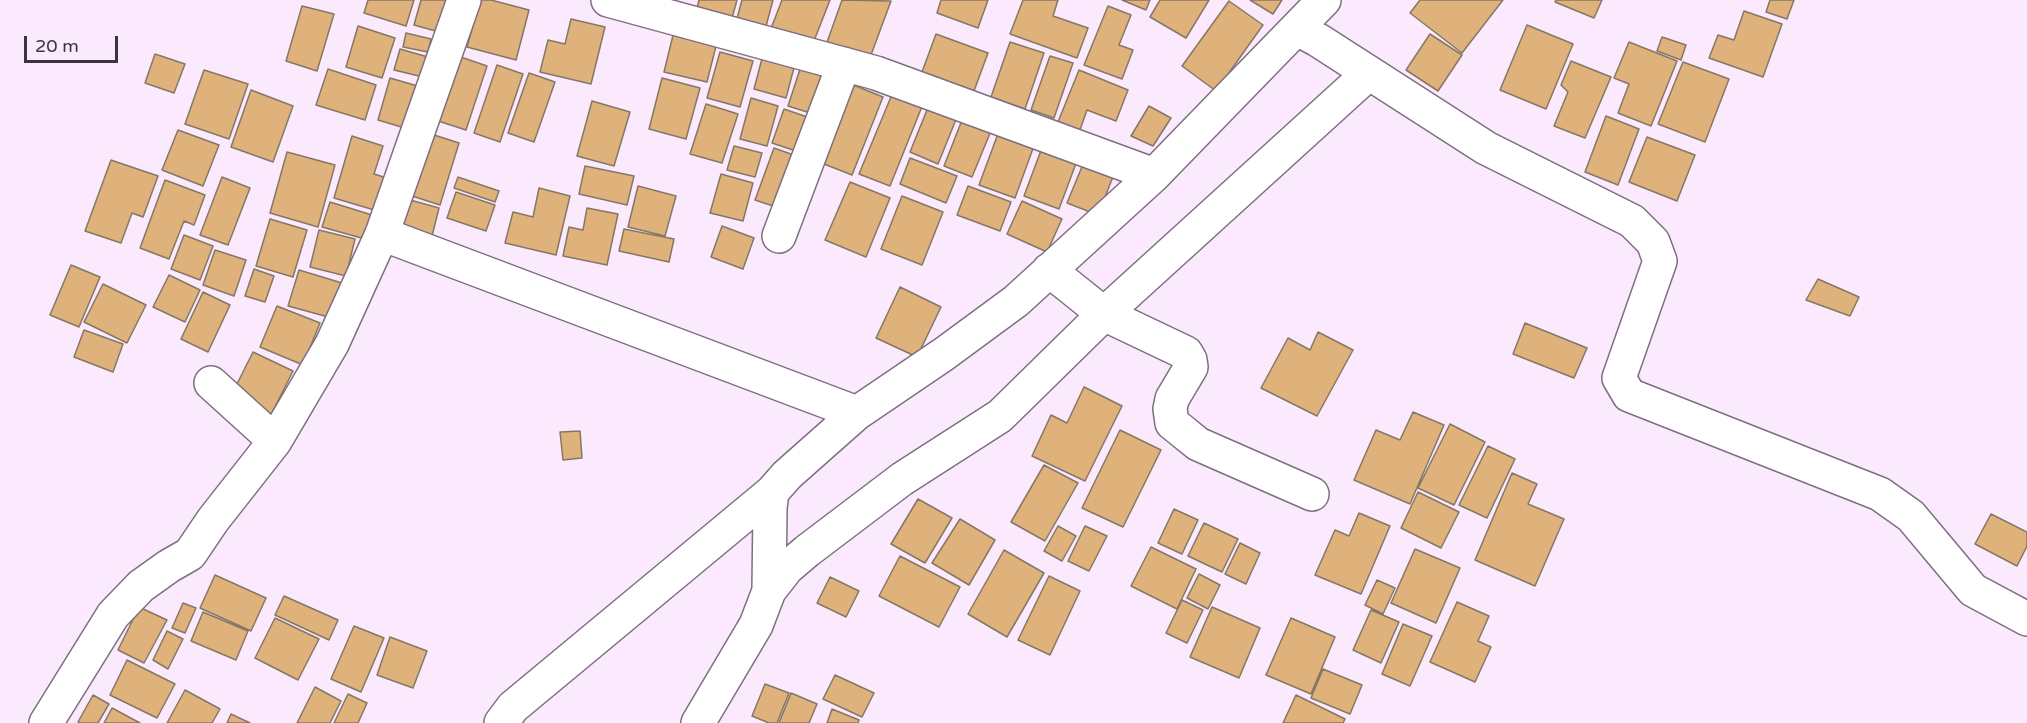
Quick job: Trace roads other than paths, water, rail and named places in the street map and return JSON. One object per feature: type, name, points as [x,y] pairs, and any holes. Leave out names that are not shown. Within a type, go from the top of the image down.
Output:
[{"type":"street","points":[[46,723],[113,615],[141,586],[190,554],[213,520],[275,441],[332,345],[382,234],[465,0]]},
{"type":"street","points":[[610,0],[876,74],[1154,175]]},
{"type":"street","points":[[501,723],[513,707],[771,500],[787,475],[857,413],[1056,275],[1154,175],[1308,35],[1324,0]]},
{"type":"street","points":[[1308,35],[1486,148],[1632,220],[1653,242],[1660,261],[1619,378],[1629,395],[1880,494],[1911,516],[1973,590],[2027,619]]},
{"type":"street","points":[[779,236],[844,64]]},
{"type":"street","points":[[770,577],[788,568],[807,551],[903,479],[1000,416],[1100,310],[1359,68]]},
{"type":"street","points":[[382,234],[857,413]]},
{"type":"street","points":[[1056,275],[1100,310],[1186,353],[1191,367],[1172,399],[1170,409],[1172,423],[1198,444],[1312,494]]},
{"type":"street","points":[[211,383],[275,441]]},
{"type":"street","points":[[698,723],[756,625],[770,577],[771,500]]}]
